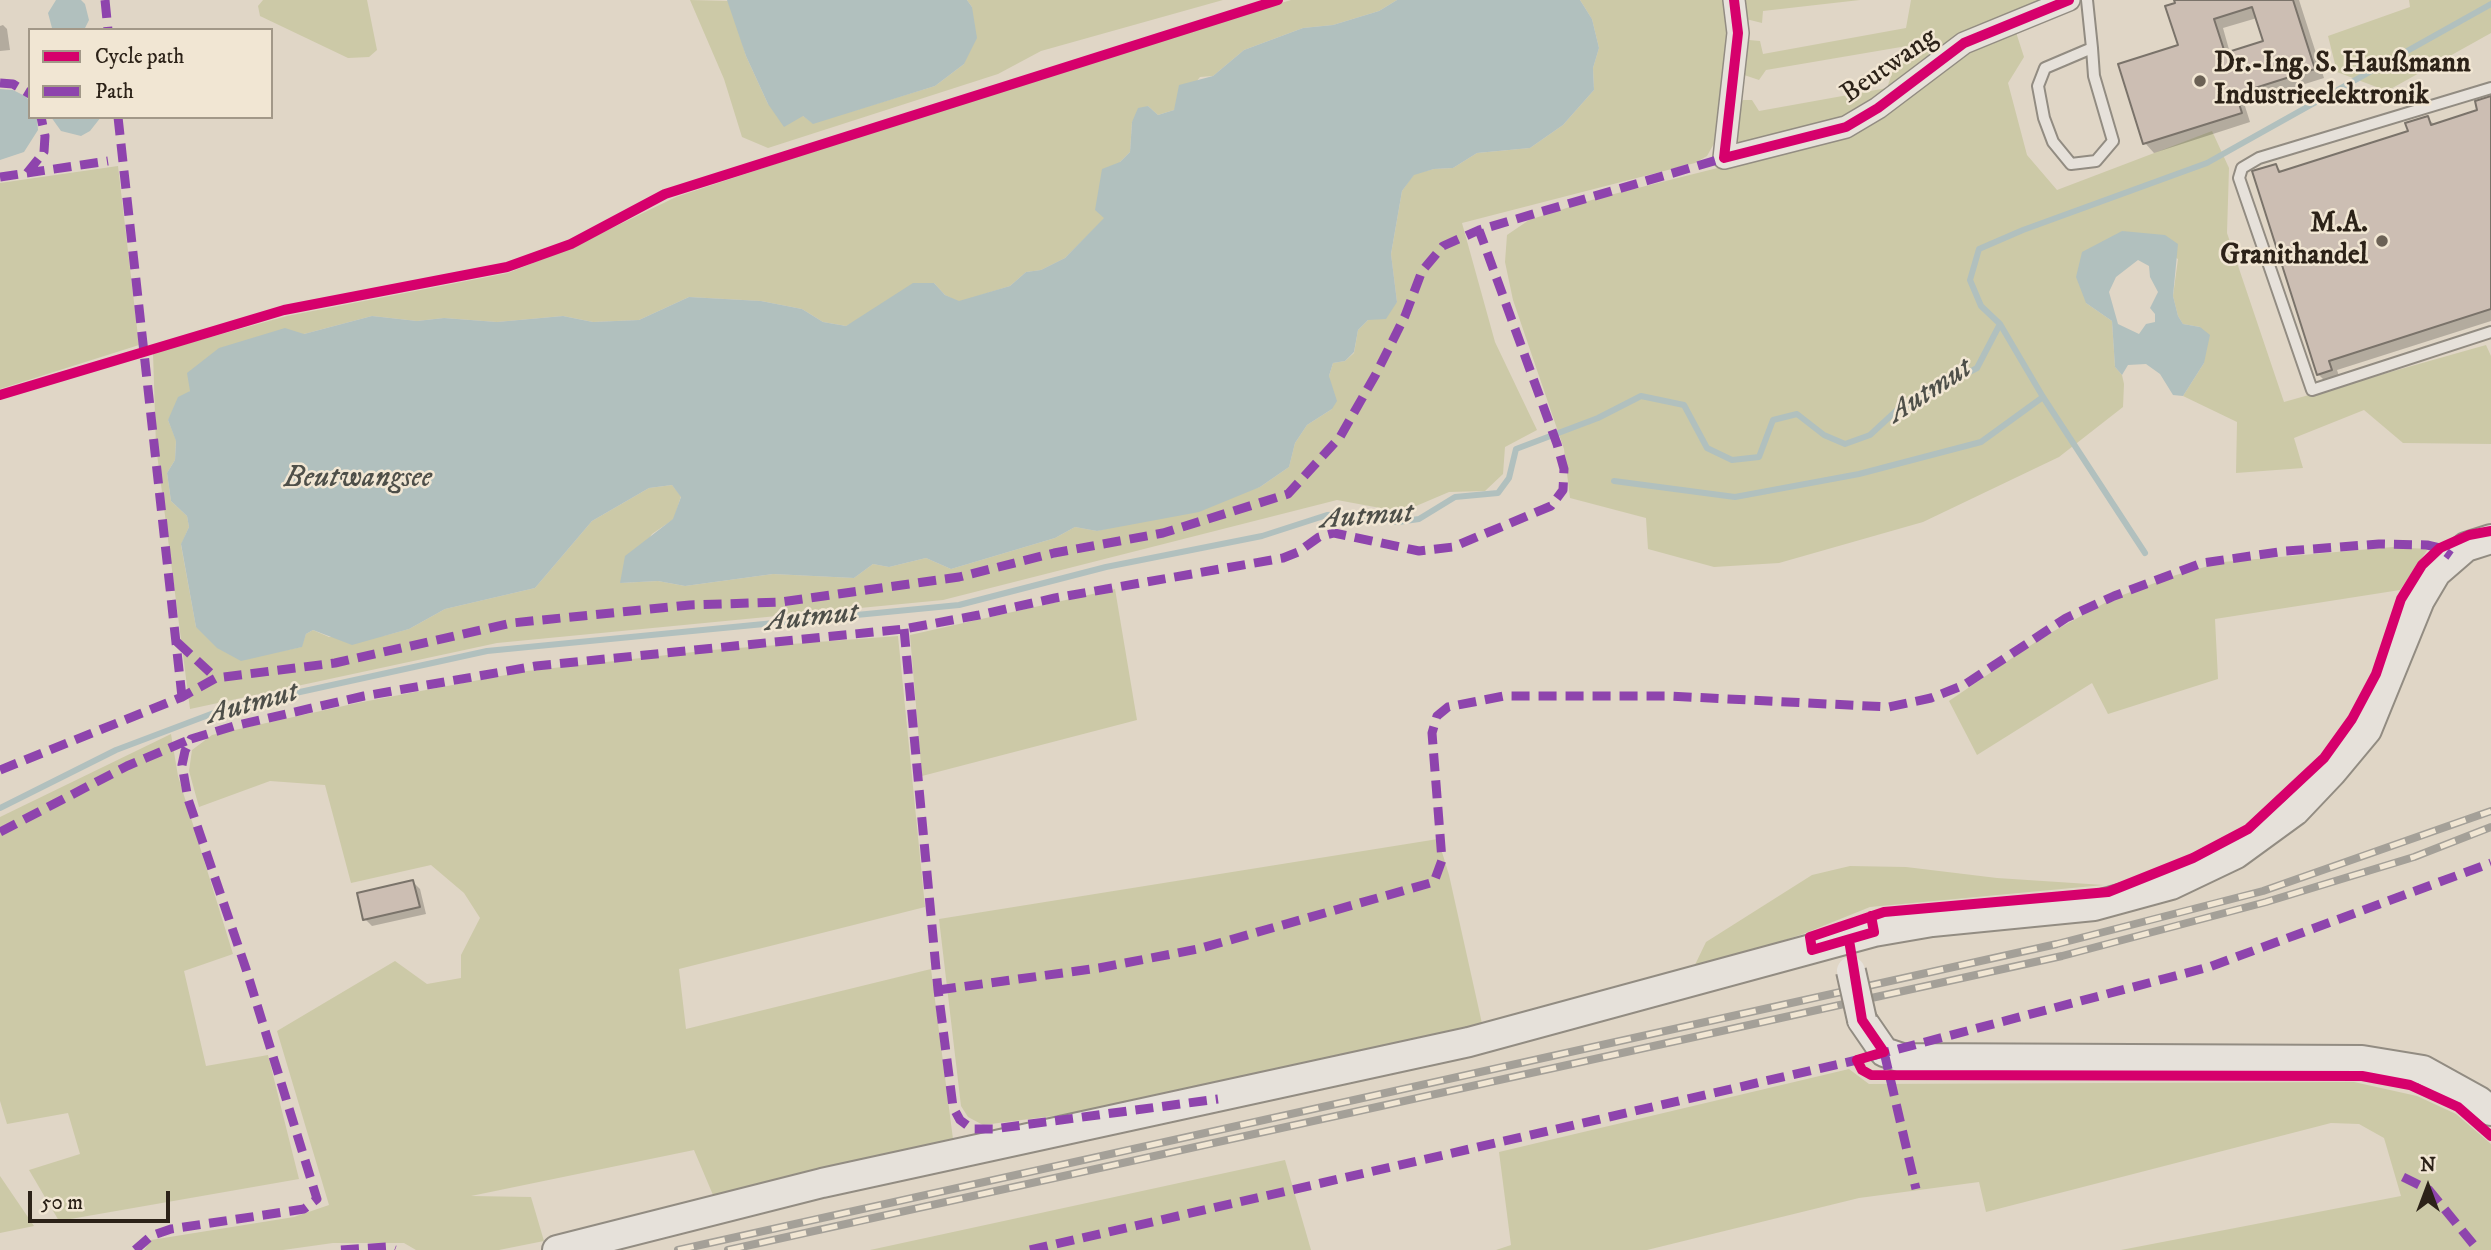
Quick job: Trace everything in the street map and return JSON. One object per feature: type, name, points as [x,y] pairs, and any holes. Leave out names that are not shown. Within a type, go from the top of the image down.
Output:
[{"type":"street","name":"Beutwang","points":[[1734,0],[1738,33],[1724,158],[1846,127],[1878,108],[1964,43],[2069,0]]},
{"type":"street","points":[[557,1250],[822,1183],[1469,1042],[1874,932],[1932,922],[2094,906],[2171,885],[2236,854],[2295,811],[2367,730],[2420,600],[2435,573],[2466,547],[2491,539]]},
{"type":"street","points":[[1849,940],[1862,1020],[1884,1052],[1902,1058],[2362,1060],[2423,1070],[2479,1101],[2491,1111]]},
{"type":"lane","points":[[2087,0],[2092,48],[2094,76],[2113,141],[2096,161],[2071,164],[2053,142],[2044,118],[2038,86],[2045,68],[2092,48]]},
{"type":"lane","points":[[2491,88],[2259,158],[2242,168],[2239,178],[2312,390],[2491,332]]},
{"type":"shaded area","points":[[263,0],[367,0],[377,50],[369,57],[348,58],[260,16],[258,6]]},
{"type":"shaded area","points":[[690,0],[730,1],[746,56],[768,104],[803,116],[813,123],[935,86],[964,64],[972,7],[967,0],[1223,0],[1041,51],[998,74],[768,148],[742,137],[724,79]]},
{"type":"shaded area","points":[[1291,0],[1397,0],[1379,11],[1333,25],[1303,28],[1244,50],[1213,76],[1200,77],[1174,110],[1158,115],[1148,106],[1132,122],[1130,152],[1120,162],[1105,218],[1065,258],[1041,270],[1026,272],[1010,286],[959,302],[945,295],[934,283],[846,326],[823,322],[802,309],[761,301],[689,297],[639,320],[593,322],[563,316],[497,322],[444,318],[417,321],[372,316],[304,334],[190,391],[168,420],[176,440],[175,460],[167,473],[171,501],[187,516],[189,527],[181,545],[196,627],[273,653],[301,647],[306,634],[313,630],[329,637],[383,636],[409,629],[445,609],[535,588],[592,521],[649,488],[672,485],[681,496],[674,519],[652,534],[620,583],[658,581],[685,586],[773,574],[854,578],[873,564],[889,567],[926,558],[951,569],[1055,538],[1075,527],[1097,531],[1260,487],[1289,467],[1295,443],[1307,425],[1332,409],[1329,376],[1333,363],[1345,361],[1354,353],[1358,330],[1368,320],[1397,302],[1391,254],[1402,191],[1414,174],[1453,168],[1477,153],[1530,148],[1563,125],[1594,90],[1593,68],[1599,48],[1592,19],[1580,0],[1726,0],[1730,36],[1716,140],[1707,156],[1695,163],[1462,223],[1495,342],[1537,430],[1505,447],[1503,474],[1485,491],[1449,492],[1402,512],[1337,500],[943,600],[497,643],[190,709],[156,446],[153,353],[287,316],[508,273],[573,247],[676,197],[1004,88]]},
{"type":"shaded area","points":[[1740,0],[1860,0],[1763,11],[1762,23],[1746,19]]},
{"type":"shaded area","points":[[1911,0],[2057,0],[1866,113],[1741,149],[1733,141],[1735,112],[1743,100],[1752,100],[1759,111],[1887,88],[1901,47],[1766,70],[1759,80],[1744,75],[1743,46],[1749,40],[1760,41],[1763,54],[1906,28]]},
{"type":"shaded area","points":[[2409,0],[2491,0],[2491,33],[2387,91],[2337,72],[2328,36],[2410,7]]},
{"type":"shaded area","points":[[2014,26],[2024,57],[2008,83],[2027,155],[2057,190],[2212,131],[2229,168],[2227,233],[2284,402],[2486,345],[2491,356],[2491,444],[2403,443],[2364,410],[2294,438],[2303,468],[2236,473],[2237,422],[2183,396],[2204,363],[2200,327],[2183,324],[2173,296],[2178,259],[2122,231],[2086,303],[2112,321],[2115,367],[2122,375],[2124,384],[2123,407],[2059,457],[1923,522],[1779,563],[1714,567],[1648,549],[1646,518],[1570,498],[1564,449],[1513,300],[1505,262],[1507,235],[1529,220],[1598,198],[1841,137],[1965,49]]},
{"type":"shaded area","points":[[118,166],[139,345],[0,389],[0,183]]},
{"type":"shaded area","points":[[2393,547],[2428,549],[2400,590],[2215,619],[2218,679],[2108,714],[2092,683],[1977,755],[1949,701],[2043,637],[2112,599],[2176,575],[2223,562]]},
{"type":"shaded area","points":[[1115,589],[1137,720],[922,776],[910,635]]},
{"type":"shaded area","points":[[898,636],[925,907],[679,969],[686,1029],[931,969],[953,1139],[713,1195],[694,1150],[471,1196],[531,1197],[544,1241],[499,1250],[416,1250],[404,1243],[333,1243],[283,1250],[144,1250],[151,1240],[294,1217],[329,1205],[277,1031],[395,961],[427,984],[461,978],[461,955],[480,918],[464,893],[431,865],[351,883],[325,785],[270,781],[199,807],[189,771],[192,750],[212,735],[357,703],[527,671],[711,650]]},
{"type":"shaded area","points":[[171,734],[178,776],[233,954],[184,971],[206,1066],[268,1055],[299,1179],[59,1221],[29,1170],[80,1154],[68,1113],[7,1124],[0,1101],[0,817]]},
{"type":"shaded area","points":[[1438,839],[1449,875],[1483,1028],[1091,1111],[983,1125],[968,1117],[961,1106],[939,919]]},
{"type":"shaded area","points":[[1850,866],[1906,867],[1997,878],[2104,885],[1870,907],[1803,934],[1692,971],[1706,942],[1812,875]]},
{"type":"shaded area","points":[[1849,1069],[1869,1084],[2354,1082],[2417,1096],[2456,1114],[2491,1144],[2491,1250],[2121,1250],[2401,1196],[2384,1138],[2359,1124],[2331,1123],[1986,1212],[1979,1182],[1859,1198],[1647,1250],[1496,1250],[1511,1245],[1499,1152]]},
{"type":"shaded area","points":[[1285,1160],[1311,1250],[870,1250]]},
{"type":"shaded area","points":[[0,1176],[34,1226],[0,1233]]},
{"type":"water","points":[[56,0],[81,0],[85,4],[89,20],[85,28],[52,28],[48,13]]},
{"type":"water","points":[[727,0],[967,0],[972,7],[977,38],[964,64],[935,86],[813,124],[803,116],[784,127],[768,104],[746,56]]},
{"type":"water","name":"Beutwangsee","points":[[1397,0],[1580,0],[1592,19],[1599,48],[1593,68],[1594,90],[1563,125],[1530,148],[1477,153],[1453,168],[1434,169],[1414,175],[1402,191],[1391,254],[1397,302],[1386,319],[1368,320],[1358,330],[1354,352],[1345,361],[1333,363],[1329,376],[1337,401],[1332,409],[1307,425],[1295,443],[1289,467],[1260,487],[1199,512],[1097,531],[1075,527],[1055,538],[951,569],[926,558],[889,567],[873,564],[854,578],[773,574],[685,586],[658,581],[620,583],[625,556],[673,519],[681,497],[672,485],[649,488],[592,521],[535,588],[445,609],[409,629],[352,645],[313,630],[306,634],[302,647],[241,661],[217,648],[196,627],[181,544],[189,527],[187,516],[171,501],[167,473],[175,460],[176,441],[168,420],[178,397],[190,391],[187,373],[219,348],[285,328],[304,334],[372,316],[417,321],[444,318],[497,322],[563,316],[593,322],[639,320],[689,297],[761,301],[802,309],[823,322],[846,326],[913,283],[934,283],[945,295],[959,301],[1010,286],[1026,272],[1041,270],[1065,258],[1104,218],[1095,210],[1102,169],[1120,162],[1130,152],[1132,122],[1138,108],[1148,106],[1158,115],[1174,110],[1179,85],[1213,76],[1244,50],[1303,28],[1333,25],[1379,11]]},
{"type":"water","points":[[0,89],[13,90],[28,99],[28,119],[37,119],[38,130],[24,152],[0,160]]},
{"type":"water","points":[[52,119],[99,119],[90,131],[81,136],[61,131]]},
{"type":"water","points":[[2122,231],[2165,235],[2178,244],[2173,296],[2178,316],[2183,324],[2200,327],[2210,335],[2204,363],[2183,396],[2173,395],[2160,374],[2146,364],[2128,365],[2122,375],[2115,367],[2112,321],[2086,303],[2076,277],[2082,252]],"holes":[[[2138,260],[2149,266],[2150,277],[2158,292],[2150,308],[2155,314],[2155,322],[2146,324],[2139,334],[2118,324],[2109,292],[2116,277]]]},
{"type":"building","name":"Dr.-Ing. S. Haußmann Industrieelektronik","points":[[2174,0],[2293,0],[2315,69],[2236,94],[2242,113],[2143,144],[2118,64],[2178,45],[2165,6],[2175,3]],"holes":[[[2252,7],[2263,41],[2225,53],[2214,19]]]},
{"type":"building","name":"M.A. Granithandel","points":[[2491,96],[2491,309],[2329,361],[2332,370],[2317,375],[2252,171],[2276,164],[2279,172],[2408,131],[2405,123],[2428,116],[2431,125],[2477,110],[2475,101]]},
{"type":"building","points":[[413,880],[420,907],[363,920],[357,893]]},
{"type":"waterway","name":"Autmut","points":[[0,808],[116,750],[227,708],[487,651],[959,605],[1106,567],[1262,536],[1327,515],[1346,514],[1398,522],[1419,519],[1455,497],[1498,493],[1509,478],[1516,449],[1598,418],[1641,396],[1684,405],[1707,448],[1732,460],[1759,457],[1773,420],[1797,414],[1824,435],[1845,444],[1870,435],[1896,411],[1977,368],[2000,324],[1981,306],[1970,280],[1979,249],[2023,230],[2207,163],[2491,4]]},
{"type":"waterway","points":[[2000,324],[2043,397],[2145,553]]},
{"type":"waterway","points":[[1614,481],[1735,497],[1859,474],[1981,442],[2043,397]]},
{"type":"railway","points":[[678,1250],[2057,944],[2263,891],[2491,811]]},
{"type":"railway","points":[[728,1250],[2062,956],[2266,902],[2414,857],[2491,827]]},
{"type":"marked path","points":[[105,0],[108,28]]},
{"type":"marked path","points":[[0,83],[13,84],[28,93]]},
{"type":"marked path","points":[[27,173],[44,152],[45,136],[41,119]]},
{"type":"marked path","points":[[118,119],[182,697]]},
{"type":"marked path","points":[[135,1250],[151,1236],[171,1229],[304,1209],[317,1199],[246,969],[188,799],[182,765],[191,739],[234,726],[364,696],[536,666],[904,629],[1055,598],[1283,558],[1298,552],[1319,537],[1334,533],[1419,551],[1453,547],[1551,506],[1563,490],[1564,469],[1557,444],[1479,230],[1724,158]]},
{"type":"marked path","points":[[0,177],[108,161]]},
{"type":"marked path","points":[[0,770],[182,697],[216,678],[335,663],[512,623],[690,605],[781,602],[959,577],[1054,553],[1163,533],[1288,494],[1340,437],[1405,316],[1422,271],[1443,246],[1479,230]]},
{"type":"marked path","points":[[938,990],[1099,968],[1198,949],[1434,882],[1442,860],[1432,733],[1437,716],[1448,707],[1504,696],[1668,696],[1889,707],[1931,698],[1964,685],[2066,618],[2114,596],[2202,563],[2286,551],[2379,544],[2427,545],[2440,548],[2451,556]]},
{"type":"marked path","points":[[904,629],[938,990],[953,1107],[960,1120],[972,1129],[993,1129],[1218,1099]]},
{"type":"marked path","points":[[177,642],[216,678]]},
{"type":"marked path","points":[[0,832],[127,766],[191,739]]},
{"type":"marked path","points":[[1030,1250],[1857,1060],[2209,967],[2491,863]]},
{"type":"marked path","points":[[1884,1052],[1916,1189]]},
{"type":"marked path","points":[[2403,1177],[2429,1190],[2478,1250]]},
{"type":"marked path","points":[[341,1250],[387,1247],[395,1250]]},
{"type":"cycle path","points":[[0,395],[284,310],[507,267],[571,244],[665,194],[1278,0]]},
{"type":"cycle path","points":[[1734,0],[1738,33],[1724,158],[1846,127],[1878,108],[1964,43],[2069,0]]},
{"type":"cycle path","points":[[1871,916],[1874,932],[1812,950],[1810,937],[1884,912],[2108,892],[2193,858],[2248,829],[2324,758],[2352,719],[2376,674],[2401,599],[2422,565],[2440,548],[2469,535],[2491,531]]},
{"type":"cycle path","points":[[1849,940],[1862,1020],[1884,1052],[1857,1060],[1862,1070],[1871,1075],[2362,1076],[2410,1085],[2458,1107],[2491,1136]]},
{"type":"place","name":"Dr.-Ing. S. Haußmann Industrieelektronik","points":[[2200,81]]},
{"type":"place","name":"M.A. Granithandel","points":[[2382,241]]}]
